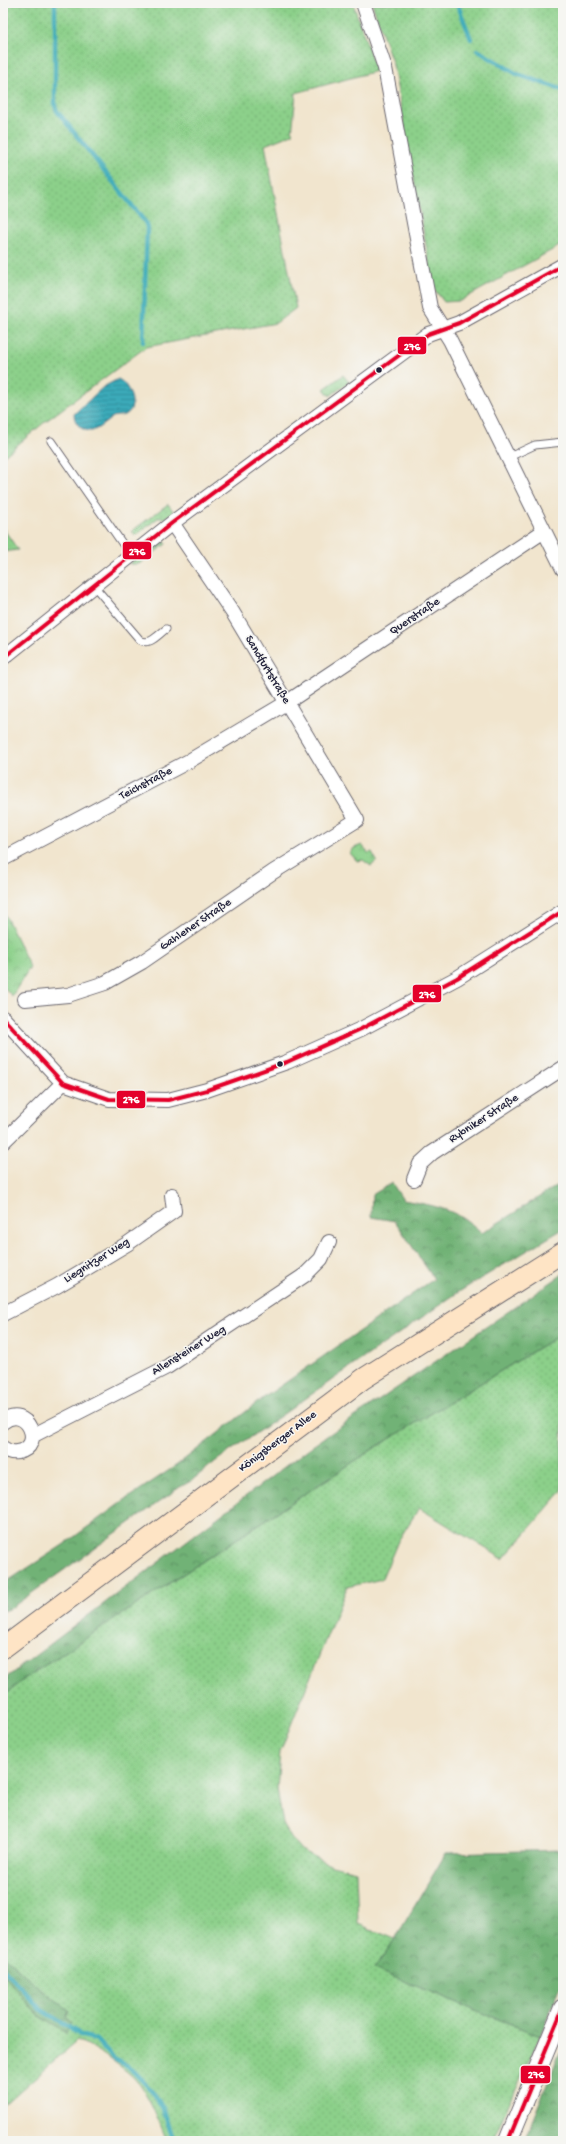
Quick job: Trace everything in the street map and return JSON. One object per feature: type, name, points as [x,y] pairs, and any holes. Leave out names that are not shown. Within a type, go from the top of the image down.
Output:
[{"type":"main road","name":"Königsberger Allee","points":[[3,1648],[363,1379],[563,1252]]},
{"type":"street","points":[[363,3],[385,68],[430,308],[450,340],[563,569]]},
{"type":"street","points":[[3,658],[172,523],[428,334],[459,323],[563,265]]},
{"type":"street","name":"Sandfurtstraße","points":[[172,523],[233,613],[356,820]]},
{"type":"street","name":"Querstraße","points":[[286,703],[544,531]]},
{"type":"street","name":"Teichstraße","points":[[3,859],[189,761],[286,703]]},
{"type":"street","name":"Gahlener Straße","points":[[25,999],[68,995],[105,983],[142,962],[273,872],[356,820]]},
{"type":"street","points":[[3,1018],[63,1083],[109,1099],[168,1100],[207,1090],[287,1062],[361,1029],[456,978],[563,911]]},
{"type":"street","name":"Rybniker Straße","points":[[414,1179],[420,1164],[432,1153],[563,1068]]},
{"type":"street","points":[[3,1142],[63,1083]]},
{"type":"street","name":"Liegnitzer Weg","points":[[3,1314],[57,1286],[127,1244],[174,1211],[172,1196]]},
{"type":"street","name":"Allensteiner Weg","points":[[32,1436],[167,1367],[305,1275],[321,1259],[329,1242]]},
{"type":"street","points":[[3,1448],[11,1452],[22,1451],[30,1443],[32,1436],[30,1426],[26,1422],[16,1418],[4,1418]]},
{"type":"street","points":[[508,2141],[563,2008]]},
{"type":"lane","points":[[52,441],[131,556]]},
{"type":"lane","points":[[507,458],[535,445],[563,442]]},
{"type":"lane","points":[[94,586],[140,640],[144,642],[150,641],[166,629]]},
{"type":"green space","points":[[3,3],[353,3],[376,71],[296,93],[292,134],[265,145],[296,308],[276,323],[146,347],[46,421],[3,457]]},
{"type":"green space","points":[[372,3],[563,3],[563,244],[460,301],[444,302],[434,289],[393,65]]},
{"type":"green space","points":[[343,375],[349,382],[330,396],[324,389]]},
{"type":"green space","points":[[168,504],[174,512],[165,518],[158,518],[135,536],[132,531]]},
{"type":"green space","points":[[3,528],[18,550],[3,552]]},
{"type":"green space","points":[[162,534],[166,544],[139,564],[129,564]]},
{"type":"green space","points":[[362,845],[368,853],[372,852],[377,861],[371,866],[363,860],[357,861],[350,853],[354,848]]},
{"type":"green space","points":[[3,910],[30,967],[12,996],[3,986]]},
{"type":"green space","points":[[563,1182],[563,1229],[457,1293],[216,1461],[191,1481],[180,1487],[11,1608],[3,1611],[3,1584],[63,1545],[126,1499],[177,1465],[262,1399],[434,1279],[395,1221],[371,1217],[372,1195],[392,1183],[403,1200],[426,1204],[446,1210],[464,1219],[482,1233]]},
{"type":"green space","points":[[563,1274],[563,1333],[373,1449],[27,1677],[3,1697],[3,1680],[308,1449]]},
{"type":"green space","points":[[563,1333],[562,1491],[503,1559],[419,1508],[398,1541],[382,1579],[347,1587],[280,1752],[277,1789],[283,1824],[291,1838],[301,1850],[332,1865],[356,1871],[358,1924],[395,1939],[374,1969],[540,2036],[492,2141],[167,2141],[145,2092],[134,2078],[107,2057],[77,2040],[3,2106],[3,1974],[39,2016],[66,2033],[66,2017],[69,2010],[36,1985],[3,1955],[3,1697],[27,1677],[373,1449]]},
{"type":"green space","points":[[563,1850],[563,1981],[540,2036],[374,1969],[395,1939],[446,1853]]},
{"type":"green space","points":[[3,1955],[36,1985],[69,2010],[66,2017],[71,2023],[66,2033],[39,2016],[3,1974]]},
{"type":"green space","points":[[560,2052],[563,2054],[563,2141],[524,2141]]},
{"type":"water","points":[[118,379],[122,381],[128,389],[132,400],[131,409],[128,413],[113,417],[92,431],[85,430],[79,426],[75,421],[74,414],[103,387]]},
{"type":"waterway","points":[[55,3],[55,106],[57,111],[145,222],[147,227],[143,342]]},
{"type":"waterway","points":[[457,3],[471,39]]},
{"type":"waterway","points":[[477,50],[517,74],[563,90]]},
{"type":"waterway","points":[[3,1968],[40,2009],[81,2035],[96,2040],[114,2059],[128,2066],[155,2094],[163,2108],[174,2141]]},
{"type":"transit line","name":"276","points":[[3,658],[172,523],[428,334],[459,323],[563,265]]},
{"type":"transit line","name":"276","points":[[3,1018],[63,1083],[109,1099],[168,1100],[207,1090],[287,1062],[361,1029],[457,978],[563,911]]},
{"type":"transit line","name":"276","points":[[508,2141],[563,2008]]}]
